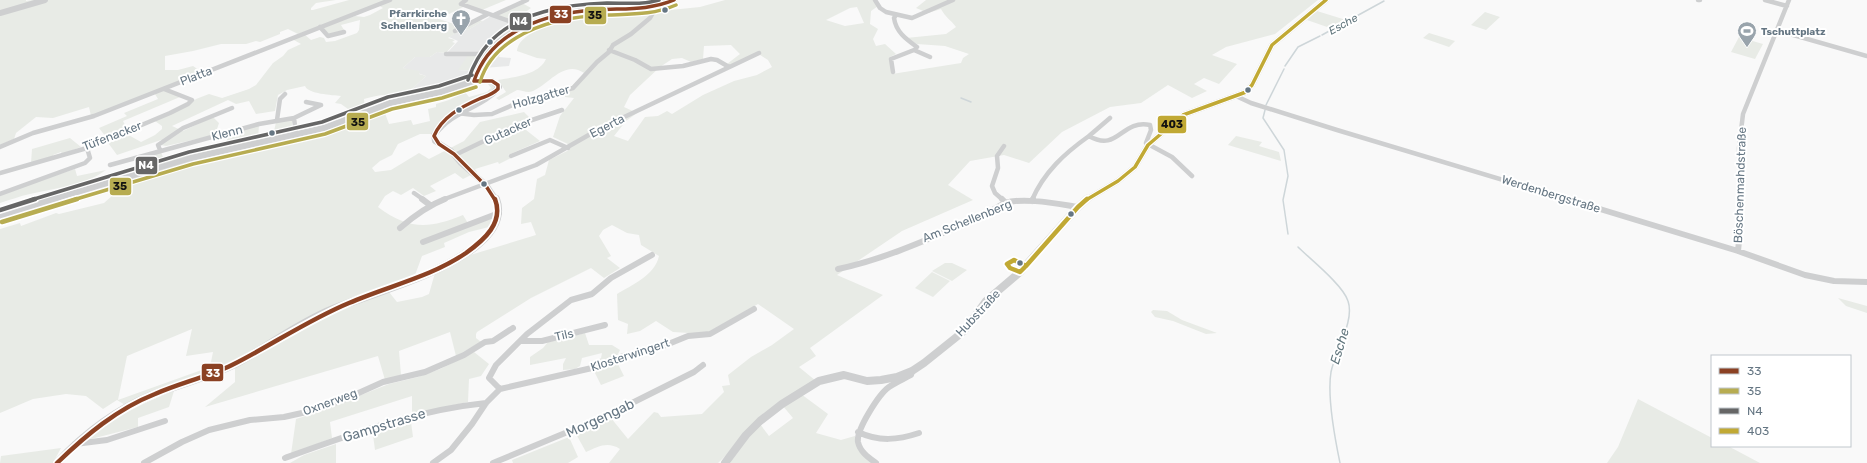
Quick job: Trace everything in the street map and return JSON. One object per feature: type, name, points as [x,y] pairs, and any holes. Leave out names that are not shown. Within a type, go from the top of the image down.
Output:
[{"type":"street","points":[[0,13],[44,0]]},
{"type":"street","name":"Platta","points":[[0,147],[32,133],[82,121],[320,27],[363,12],[390,0]]},
{"type":"street","points":[[466,0],[461,4],[523,26]]},
{"type":"street","points":[[494,15],[527,0]]},
{"type":"street","points":[[474,81],[486,54],[498,41],[523,26],[545,17],[573,12],[608,9],[653,9],[674,0]]},
{"type":"street","points":[[875,0],[883,11],[910,18],[917,17],[953,0]]},
{"type":"street","name":"Hubstraße","points":[[725,463],[746,435],[765,417],[782,404],[819,381],[844,375],[867,381],[897,377],[912,371],[964,331],[986,301],[1020,272],[1078,207],[1086,200],[1118,181],[1130,170],[1148,145],[1183,115],[1246,92],[1252,85],[1272,46],[1326,0]]},
{"type":"street","points":[[1765,0],[1787,6]]},
{"type":"street","name":"Böschenmahdstraße","points":[[1738,251],[1740,231],[1739,148],[1743,114],[1789,0]]},
{"type":"street","name":"Holzgatter","points":[[457,113],[474,115],[492,114],[515,104],[577,86],[613,45],[631,34],[650,18],[654,11],[653,9]]},
{"type":"street","points":[[455,31],[488,14]]},
{"type":"street","points":[[896,15],[894,22],[904,39],[917,47],[914,50]]},
{"type":"street","points":[[320,27],[328,36],[344,32]]},
{"type":"street","points":[[1776,30],[1867,56]]},
{"type":"street","points":[[609,50],[635,60],[651,69],[683,66],[711,59],[717,60],[729,67]]},
{"type":"street","points":[[893,72],[892,57],[914,50],[930,57]]},
{"type":"street","name":"Egerta","points":[[400,228],[416,214],[430,205],[536,165],[601,128],[759,53]]},
{"type":"street","points":[[446,54],[486,54]]},
{"type":"street","points":[[0,216],[185,159],[332,126],[390,103],[446,91],[474,81],[492,81],[497,84],[498,89],[492,94],[457,113],[439,127],[434,135],[435,141],[455,156],[485,185],[497,203],[499,213],[495,226],[486,236],[472,248],[451,262],[412,281],[328,312],[231,365],[137,402],[103,422],[75,444],[57,463]]},
{"type":"street","name":"Tüfenacker","points":[[0,173],[87,148],[170,113],[188,104],[192,100],[164,89]]},
{"type":"street","points":[[276,120],[280,99],[285,94]]},
{"type":"street","name":"Werdenbergstraße","points":[[1236,96],[1246,101],[1284,113],[1738,251],[1804,275],[1834,281],[1867,282]]},
{"type":"street","name":"Klenn","points":[[110,165],[160,150],[276,120],[294,118],[321,105],[306,102]]},
{"type":"street","name":"Klenn","points":[[160,150],[158,145],[166,139],[188,127],[232,108]]},
{"type":"street","name":"Gutacker","points":[[455,156],[517,125],[562,110]]},
{"type":"street","points":[[294,118],[296,134]]},
{"type":"street","points":[[1032,200],[1041,182],[1064,155],[1110,118]]},
{"type":"street","points":[[1089,136],[1097,142],[1107,142],[1138,123],[1150,125],[1151,130],[1146,143],[1172,157],[1192,176]]},
{"type":"street","points":[[511,156],[550,140],[568,148]]},
{"type":"street","points":[[1004,146],[996,154],[998,165],[997,175],[992,186],[995,193],[1006,203]]},
{"type":"street","points":[[0,194],[85,163],[90,158],[87,148]]},
{"type":"street","points":[[414,193],[430,205]]},
{"type":"street","name":"Am Schellenberg","points":[[838,269],[861,264],[881,257],[980,217],[1006,203],[1032,200],[1078,207]]},
{"type":"street","points":[[423,242],[443,233],[499,213]]},
{"type":"street","points":[[433,463],[454,446],[472,424],[486,403],[500,389],[490,382],[489,378],[490,373],[499,360],[515,345],[522,342],[527,334],[571,300],[592,294],[611,278],[652,255]]},
{"type":"street","name":"Klosterwingert","points":[[500,389],[592,368],[623,356],[656,349],[688,336],[710,334],[754,309]]},
{"type":"street","name":"Tils","points":[[522,342],[542,340],[605,325]]},
{"type":"street","name":"Oxnerweg","points":[[144,463],[182,442],[214,428],[250,420],[284,417],[311,411],[343,400],[383,382],[425,372],[464,355],[485,342],[493,341],[513,328]]},
{"type":"street","name":"Morgengab","points":[[493,463],[606,416],[694,372],[703,365]]},
{"type":"street","points":[[876,463],[861,450],[858,443],[858,432],[863,421],[889,388],[911,375],[912,371]]},
{"type":"street","name":"Gampstrasse","points":[[286,458],[372,428],[416,415],[469,404],[486,403]]},
{"type":"street","points":[[75,444],[83,444],[116,437],[165,421]]},
{"type":"street","points":[[858,432],[866,437],[887,440],[901,439],[919,433]]},
{"type":"shaded area","points":[[0,0],[336,0],[316,3],[311,8],[311,10],[313,10],[349,0],[506,0],[482,10],[465,6],[439,19],[460,26],[474,19],[483,21],[468,30],[463,29],[448,38],[455,40],[452,42],[455,43],[446,53],[437,52],[430,57],[415,57],[403,68],[420,71],[419,74],[426,76],[412,89],[426,89],[450,82],[461,82],[471,74],[460,84],[440,91],[401,99],[387,95],[364,99],[365,110],[347,118],[348,109],[341,104],[335,103],[341,96],[326,95],[311,91],[305,86],[287,90],[278,95],[275,111],[256,114],[249,101],[236,104],[228,100],[172,126],[183,131],[213,117],[219,123],[215,135],[166,146],[161,145],[164,141],[161,140],[117,155],[106,140],[125,133],[141,142],[155,135],[162,129],[162,126],[155,121],[190,104],[196,99],[209,94],[222,98],[249,89],[256,85],[273,63],[283,56],[288,50],[301,44],[292,39],[304,34],[311,40],[320,37],[324,38],[326,42],[335,41],[357,33],[359,30],[360,20],[341,25],[344,30],[329,34],[322,27],[355,16],[364,17],[383,8],[378,5],[298,34],[288,29],[260,42],[256,41],[246,44],[221,44],[165,56],[165,70],[178,70],[193,66],[202,72],[91,116],[89,107],[53,118],[36,117],[16,133],[14,139],[0,145]]},
{"type":"shaded area","points":[[616,0],[669,0],[652,8],[651,12],[700,7],[725,0],[874,0],[878,6],[871,11],[870,24],[878,29],[873,39],[876,46],[885,44],[896,54],[890,57],[892,74],[961,63],[963,58],[969,54],[945,46],[917,44],[906,38],[946,34],[956,27],[941,9],[928,13],[916,8],[926,0],[1318,0],[1275,34],[1226,47],[1212,55],[1237,64],[1219,84],[1204,78],[1194,84],[1207,91],[1192,98],[1168,85],[1141,103],[1110,107],[1062,132],[1029,163],[1004,155],[970,161],[948,185],[973,200],[902,231],[837,275],[883,295],[810,348],[816,356],[799,367],[816,381],[781,403],[718,463],[609,463],[620,449],[607,445],[586,452],[576,434],[611,418],[628,439],[654,412],[658,413],[661,417],[702,414],[724,392],[722,386],[730,385],[728,375],[751,357],[772,345],[794,329],[758,304],[705,334],[673,332],[656,321],[640,331],[627,334],[628,324],[618,320],[617,294],[648,274],[657,263],[659,256],[641,245],[639,235],[627,233],[612,225],[603,230],[599,236],[611,256],[607,258],[620,268],[604,278],[591,268],[531,298],[477,332],[476,338],[481,342],[456,356],[450,332],[399,351],[401,375],[385,380],[378,356],[205,407],[235,382],[235,367],[338,309],[389,292],[397,302],[422,297],[429,294],[435,273],[467,256],[536,235],[531,222],[521,224],[522,208],[534,199],[537,179],[545,175],[549,160],[569,150],[570,145],[553,137],[560,116],[574,98],[565,97],[564,95],[584,73],[576,69],[569,69],[555,76],[535,90],[529,92],[517,90],[499,100],[496,98],[506,92],[498,80],[532,72],[543,64],[546,59],[537,58],[517,51],[518,46],[524,39],[546,25],[539,21],[555,17],[557,21],[592,13],[608,12],[623,4]],"holes":[[[857,7],[864,23],[845,26],[826,20],[850,8]],[[731,45],[740,54],[727,64],[730,65],[757,53],[768,60],[772,67],[757,75],[734,81],[703,95],[672,114],[667,111],[658,116],[645,117],[628,141],[614,136],[626,121],[637,113],[624,107],[630,95],[660,67],[672,59],[682,58],[691,62],[703,59],[704,46]]]},
{"type":"shaded area","points":[[522,3],[531,8],[513,21],[497,15]]},
{"type":"shaded area","points":[[1317,11],[1346,20],[1330,28],[1307,20]]},
{"type":"shaded area","points":[[1485,12],[1500,17],[1486,30],[1471,25]]},
{"type":"shaded area","points":[[491,16],[526,23],[488,52],[501,52],[499,57],[511,58],[509,66],[458,70],[474,71],[461,82],[454,81],[429,89],[412,89],[426,76],[403,68],[415,57],[430,57],[437,52],[447,53],[458,41],[449,37],[463,29],[468,30]]},
{"type":"shaded area","points":[[1429,33],[1455,41],[1449,47],[1423,38]]},
{"type":"shaded area","name":"Tschuttplatz","points":[[1739,37],[1763,44],[1755,59],[1731,52]]},
{"type":"shaded area","points":[[468,55],[484,55],[479,69],[474,71],[458,70]]},
{"type":"shaded area","points":[[479,83],[490,83],[495,87],[490,93],[446,117],[446,115],[433,134],[420,134],[398,144],[392,155],[380,161],[372,168],[375,172],[391,170],[419,153],[429,159],[464,141],[480,122],[524,112],[533,121],[521,126],[540,141],[508,155],[511,158],[499,164],[498,162],[475,169],[477,172],[463,179],[455,173],[430,186],[436,191],[424,196],[413,188],[401,195],[393,191],[385,196],[378,207],[389,215],[400,220],[419,225],[440,223],[463,215],[469,225],[494,218],[489,227],[469,232],[444,243],[445,247],[422,256],[414,278],[354,298],[215,370],[125,405],[117,400],[103,409],[86,396],[66,394],[33,399],[0,413],[0,229],[20,223],[21,226],[56,213],[59,214],[104,203],[113,195],[125,180],[182,162],[267,142],[383,108],[389,124],[411,120],[413,125],[430,121],[428,109],[436,107],[436,104],[449,100],[465,92],[469,97],[487,92],[491,88],[488,84]],"holes":[[[192,329],[186,356],[213,352],[210,367],[118,400],[127,356]]]},
{"type":"shaded area","points":[[164,90],[180,97],[123,121],[127,129],[106,137],[99,128],[127,116],[124,113],[158,99],[155,94]]},
{"type":"shaded area","points":[[292,120],[292,132],[142,169],[137,158],[160,150],[163,157],[227,143],[227,135],[259,125],[258,139],[273,136],[276,122]]},
{"type":"shaded area","points":[[1236,136],[1262,142],[1259,146],[1279,152],[1281,161],[1228,145]]},
{"type":"shaded area","points":[[70,138],[81,147],[62,154],[61,152],[31,163],[32,149]]},
{"type":"shaded area","points":[[75,169],[77,176],[106,170],[88,180],[79,183],[26,195],[0,203],[0,194]]},
{"type":"shaded area","points":[[945,263],[952,263],[967,270],[952,281],[932,271]]},
{"type":"shaded area","points":[[932,272],[950,281],[933,297],[915,288]]},
{"type":"shaded area","points":[[1838,298],[1867,306],[1867,313],[1846,306]]},
{"type":"shaded area","points":[[1153,310],[1167,311],[1182,320],[1217,333],[1206,334],[1173,321],[1155,317],[1151,312]]},
{"type":"shaded area","points":[[585,333],[589,345],[612,345],[620,350],[617,356],[592,364],[601,358],[602,353],[582,358],[580,366],[575,369],[563,370],[563,364],[566,358],[530,365],[530,357],[543,348],[548,342]]},
{"type":"shaded area","points":[[474,352],[489,364],[481,376],[469,379],[468,402],[412,414],[412,396],[330,422],[332,438],[291,454],[296,419],[389,384],[418,377],[440,369]]},
{"type":"shaded area","points":[[617,362],[624,376],[601,385],[594,371]]},
{"type":"shaded area","points":[[174,391],[169,407],[138,418],[138,427],[87,439],[129,411]]},
{"type":"shaded area","points":[[801,394],[828,414],[816,433],[841,440],[855,436],[856,443],[874,463],[727,463],[760,424],[769,436],[793,418],[782,405]]},
{"type":"shaded area","points":[[1638,399],[1711,437],[1711,447],[1730,447],[1760,463],[1607,463],[1618,447]]},
{"type":"shaded area","points":[[411,422],[413,437],[375,450],[373,435]]},
{"type":"shaded area","points":[[569,437],[578,457],[568,463],[513,463],[512,460]]},
{"type":"shaded area","points":[[336,444],[336,463],[290,463],[304,455]]},
{"type":"shaded area","points":[[61,448],[53,463],[0,463],[1,456]]},
{"type":"waterway","name":"Esche","points":[[1322,35],[1384,1]]},
{"type":"waterway","name":"Esche","points":[[1285,66],[1298,47],[1320,36]]},
{"type":"waterway","name":"Esche","points":[[1266,105],[1284,69]]},
{"type":"waterway","points":[[961,98],[971,102]]},
{"type":"waterway","name":"Esche","points":[[1265,110],[1263,118],[1284,150],[1288,176],[1283,200],[1288,234]]},
{"type":"waterway","name":"Esche","points":[[1298,247],[1326,272],[1340,288],[1348,301],[1349,318],[1333,364],[1330,382],[1332,418],[1340,463]]},
{"type":"transit line","name":"N4","points":[[468,80],[476,59],[489,43],[505,29],[524,19],[544,12],[586,4],[640,4],[659,0]]},
{"type":"transit line","name":"33","points":[[474,81],[480,66],[493,47],[505,37],[536,22],[571,12],[609,9],[642,9],[665,4],[674,0]]},
{"type":"transit line","name":"403","points":[[1026,266],[1078,207],[1086,200],[1118,181],[1135,167],[1148,145],[1183,115],[1246,92],[1252,85],[1272,45],[1326,0]]},
{"type":"transit line","name":"35","points":[[480,82],[482,74],[489,61],[498,51],[517,37],[538,27],[561,20],[584,16],[650,14],[676,5]]},
{"type":"transit line","name":"N4","points":[[0,210],[189,152],[322,122],[388,97],[439,86],[472,75]]},
{"type":"transit line","name":"33","points":[[57,463],[74,446],[93,431],[112,417],[144,398],[225,368],[332,310],[430,272],[467,252],[483,239],[491,230],[498,217],[495,199],[486,186],[464,166],[454,154],[439,144],[434,136],[446,118],[459,109],[492,94],[498,89],[498,85],[492,81],[474,81]]},
{"type":"transit line","name":"35","points":[[2,222],[193,164],[325,134],[392,109],[442,98],[476,87]]},
{"type":"transit line","name":"403","points":[[1014,260],[1026,266],[1020,272],[1010,268],[1007,264],[1014,260]]},
{"type":"place","name":"Pfarrkirche Schellenberg","points":[[461,36]]},
{"type":"place","name":"Tschuttplatz","points":[[1747,48]]}]
